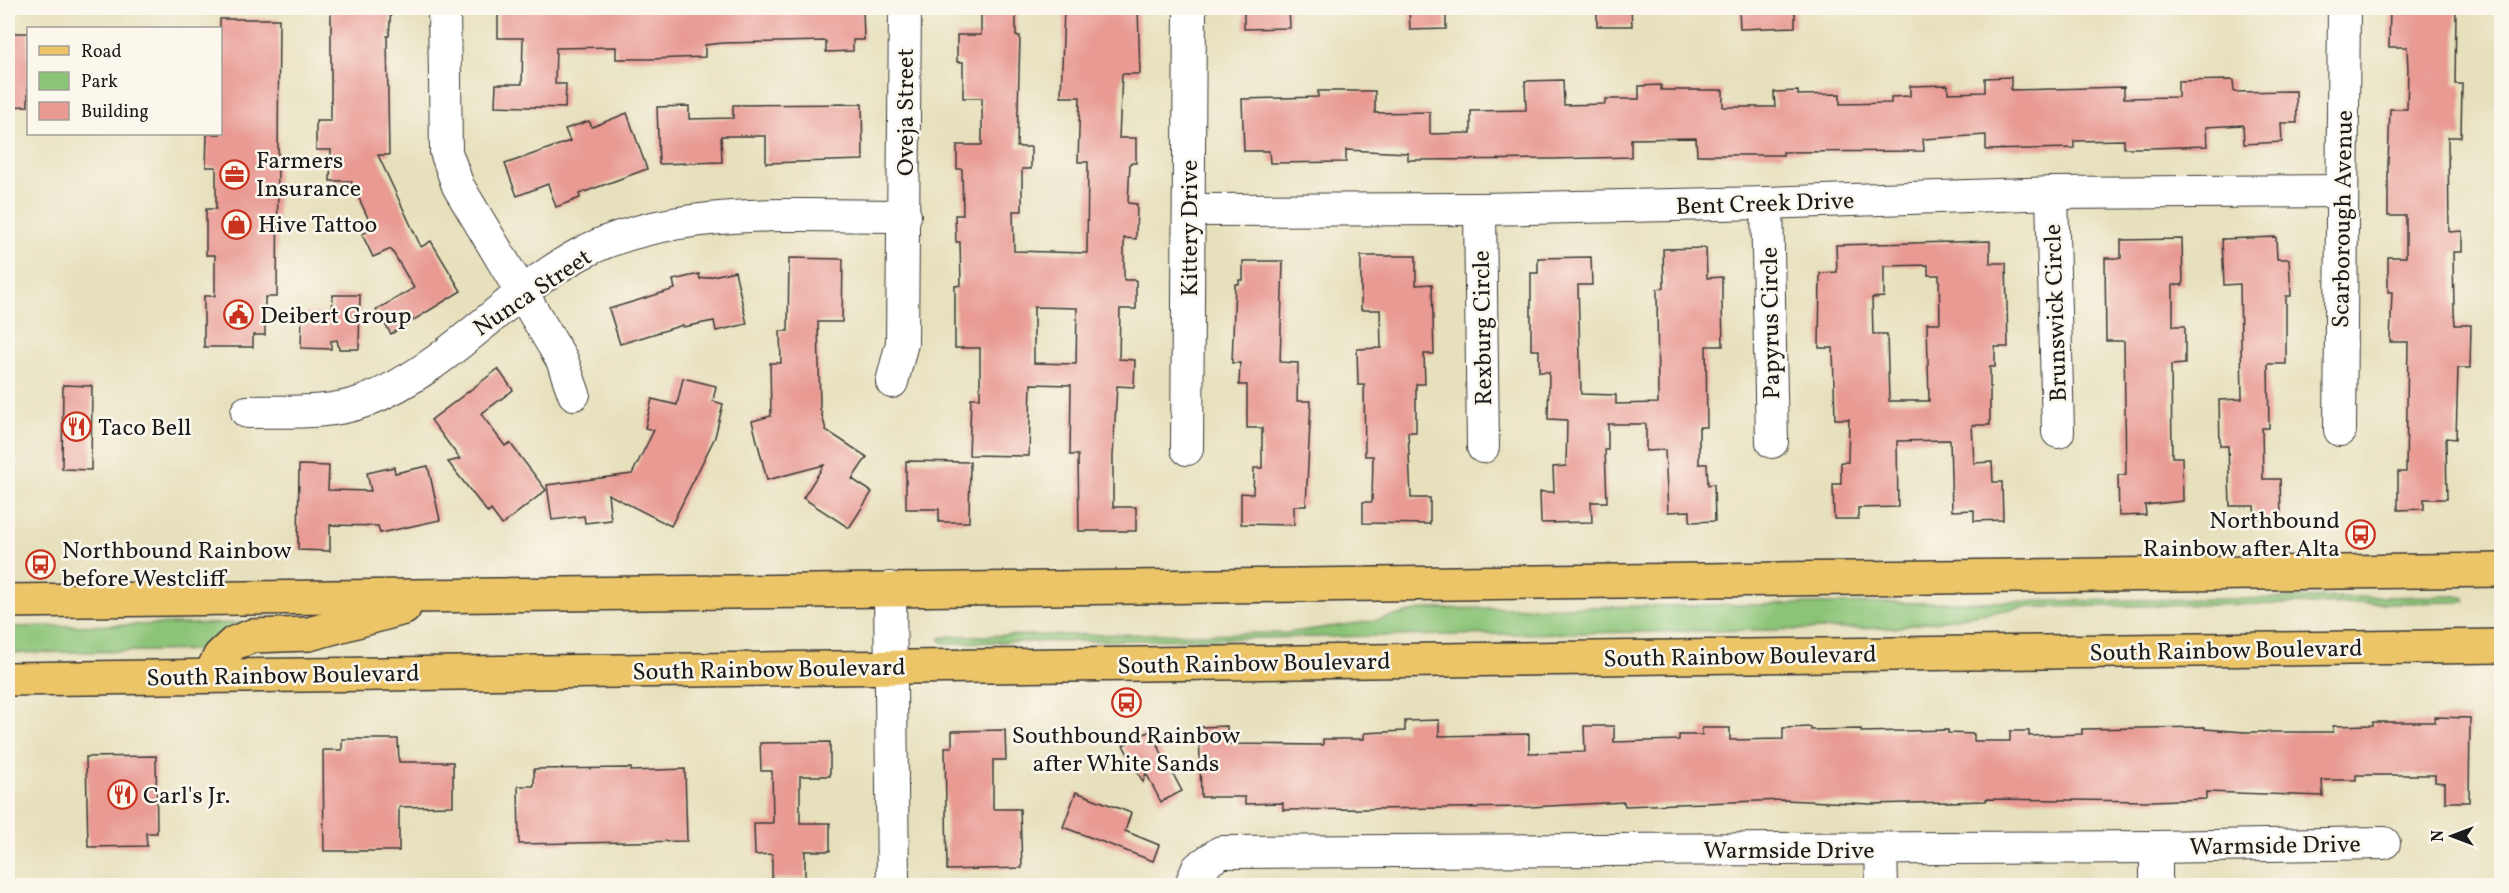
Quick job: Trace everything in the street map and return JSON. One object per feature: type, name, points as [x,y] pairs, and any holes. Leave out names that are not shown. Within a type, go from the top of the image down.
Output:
[{"type":"main road","points":[[8,601],[890,588],[2502,570]]},
{"type":"main road","points":[[210,676],[220,656],[234,643],[252,636],[309,634],[449,596]]},
{"type":"main road","name":"South Rainbow Boulevard","points":[[8,680],[2502,646]]},
{"type":"street","points":[[444,8],[446,152],[458,186],[562,360],[574,394]]},
{"type":"street","name":"Oveja Street","points":[[892,382],[902,343],[905,216],[905,8]]},
{"type":"street","name":"Kittery Drive","points":[[1187,449],[1190,8]]},
{"type":"street","name":"Scarborough Avenue","points":[[2340,430],[2344,8]]},
{"type":"street","name":"Bent Creek Drive","points":[[1189,210],[1480,209],[1767,203],[2052,193],[2342,191]]},
{"type":"street","name":"Brunswick Circle","points":[[2052,193],[2058,432]]},
{"type":"street","name":"Papyrus Circle","points":[[1767,203],[1772,442]]},
{"type":"street","name":"Rexburg Circle","points":[[1480,209],[1483,447]]},
{"type":"street","name":"Nunca Street","points":[[247,412],[320,411],[363,402],[407,381],[523,293],[579,254],[656,225],[745,216],[905,216]]},
{"type":"street","points":[[890,588],[893,885]]},
{"type":"street","name":"Warmside Drive","points":[[1194,877],[1221,852],[2156,847],[2384,843]]},
{"type":"street","points":[[2156,847],[2156,885]]},
{"type":"street","points":[[1881,849],[1882,885]]},
{"type":"green space","points":[[2457,596],[2464,598],[2465,602],[2024,607],[1894,628],[944,643],[940,640],[940,638],[952,636],[1286,633],[1373,621],[1425,609]]},
{"type":"green space","points":[[309,622],[208,650],[8,653],[8,627]]},
{"type":"building","points":[[331,8],[391,8],[389,36],[387,36],[389,155],[378,155],[421,247],[431,241],[461,291],[391,334],[376,310],[414,288],[391,249],[373,257],[362,234],[373,229],[351,181],[330,181],[331,150],[316,150],[316,121],[331,121]]},
{"type":"building","points":[[498,8],[685,8],[685,11],[731,10],[731,8],[863,8],[864,40],[853,40],[853,51],[826,52],[826,41],[723,43],[705,45],[705,57],[650,59],[616,59],[616,47],[556,48],[555,84],[566,84],[565,108],[495,106],[496,84],[522,84],[523,38],[498,38]]},
{"type":"building","points":[[981,8],[1016,8],[1016,36],[1020,36],[1017,147],[1031,147],[1031,169],[1022,169],[1022,211],[1013,211],[1014,251],[1087,253],[1088,162],[1078,162],[1080,97],[1061,97],[1064,8],[1138,8],[1140,74],[1122,74],[1119,138],[1136,138],[1136,163],[1130,163],[1128,203],[1137,204],[1136,239],[1124,238],[1124,280],[1136,280],[1136,309],[1120,309],[1119,359],[1135,360],[1134,387],[1117,386],[1113,456],[1113,507],[1136,507],[1136,531],[1079,531],[1078,455],[1070,455],[1071,385],[1031,384],[1029,456],[969,455],[971,398],[980,398],[980,348],[955,348],[955,286],[961,285],[960,242],[956,242],[955,215],[963,215],[962,169],[957,169],[957,145],[982,145],[982,98],[963,98],[963,62],[957,62],[957,35],[981,35]],"holes":[[[1034,307],[1077,308],[1076,364],[1034,363]]]},
{"type":"building","points":[[1244,8],[1289,8],[1290,28],[1244,29]]},
{"type":"building","points":[[1409,8],[1446,8],[1446,29],[1410,30]]},
{"type":"building","points":[[1597,8],[1631,8],[1632,26],[1597,26]]},
{"type":"building","points":[[1739,8],[1795,8],[1795,27],[1740,29]]},
{"type":"building","points":[[2390,9],[2456,10],[2455,84],[2462,84],[2461,137],[2448,137],[2449,232],[2462,231],[2462,252],[2453,252],[2454,311],[2455,325],[2471,325],[2470,368],[2458,368],[2456,439],[2446,438],[2447,499],[2424,499],[2424,509],[2398,510],[2398,472],[2406,472],[2408,342],[2390,342],[2392,292],[2388,292],[2388,257],[2406,257],[2406,216],[2388,216],[2388,163],[2390,109],[2407,109],[2408,70],[2407,47],[2389,47]]},
{"type":"building","points":[[220,19],[279,19],[277,297],[265,297],[265,335],[253,335],[253,347],[204,347],[204,296],[215,296],[215,255],[206,255],[206,209],[216,209],[216,167],[206,167],[207,135],[222,135],[222,27],[220,27]]},
{"type":"building","points":[[8,33],[27,33],[27,106],[8,107]]},
{"type":"building","points":[[2011,77],[2011,90],[2124,87],[2124,98],[2178,97],[2178,81],[2233,80],[2234,92],[2296,91],[2297,123],[2281,123],[2282,142],[2244,144],[2243,125],[2206,127],[2207,146],[2152,148],[2124,148],[2124,140],[2074,141],[2074,148],[1986,150],[1986,135],[1923,139],[1924,151],[1783,152],[1783,155],[1697,155],[1696,138],[1631,139],[1631,157],[1408,160],[1408,153],[1346,150],[1346,162],[1270,163],[1269,151],[1244,151],[1242,99],[1318,97],[1318,91],[1375,91],[1375,113],[1430,112],[1430,134],[1471,133],[1471,111],[1526,110],[1525,81],[1563,80],[1564,105],[1605,104],[1605,99],[1639,99],[1639,86],[1661,85],[1661,90],[1723,90],[1723,107],[1775,107],[1774,92],[1798,91],[1798,95],[1840,94],[1840,104],[1891,103],[1891,97],[1910,96],[1910,86],[1948,85],[1948,93],[1985,92],[1985,78]]},
{"type":"building","points":[[862,104],[863,160],[766,163],[766,136],[721,136],[722,162],[659,164],[657,107],[689,106],[689,119],[733,118],[733,105]]},
{"type":"building","points":[[627,113],[647,169],[579,194],[580,198],[556,207],[548,184],[517,196],[505,164],[570,141],[565,129],[589,121],[592,127]]},
{"type":"building","points":[[2276,237],[2277,259],[2289,259],[2291,296],[2286,296],[2286,364],[2268,364],[2269,428],[2262,428],[2263,479],[2280,479],[2281,518],[2255,518],[2254,506],[2230,506],[2228,446],[2220,446],[2219,400],[2242,399],[2240,284],[2224,285],[2222,239]]},
{"type":"building","points":[[2182,239],[2183,285],[2173,285],[2173,326],[2185,326],[2185,364],[2171,365],[2172,457],[2182,457],[2183,501],[2145,505],[2146,515],[2119,516],[2118,475],[2126,475],[2124,341],[2106,341],[2105,258],[2121,258],[2121,240]]},
{"type":"building","points":[[1990,241],[1990,263],[2006,263],[2008,347],[1995,347],[1995,367],[1990,367],[1990,425],[1972,425],[1974,463],[1992,462],[1993,482],[2002,482],[2003,520],[1974,521],[1974,510],[1952,511],[1950,440],[1897,441],[1898,507],[1858,508],[1858,519],[1834,519],[1833,484],[1841,484],[1841,462],[1848,462],[1849,419],[1835,419],[1833,348],[1819,348],[1820,273],[1837,272],[1836,245]],"holes":[[[1928,265],[1928,275],[1939,275],[1940,323],[1927,323],[1929,401],[1889,401],[1887,334],[1873,334],[1872,298],[1884,297],[1884,266]]]},
{"type":"building","points":[[1706,248],[1707,278],[1722,277],[1723,346],[1706,346],[1707,427],[1699,427],[1699,464],[1707,464],[1708,485],[1714,484],[1715,521],[1690,522],[1690,511],[1668,512],[1665,450],[1646,451],[1646,424],[1608,424],[1608,450],[1605,450],[1607,502],[1591,502],[1592,522],[1541,523],[1540,492],[1554,492],[1553,467],[1566,466],[1567,420],[1548,419],[1549,372],[1539,372],[1539,350],[1531,350],[1531,273],[1538,273],[1538,258],[1591,257],[1592,285],[1578,285],[1581,394],[1616,395],[1616,404],[1658,403],[1657,289],[1664,288],[1663,249]]},
{"type":"building","points":[[1361,256],[1416,256],[1416,285],[1432,284],[1434,354],[1424,354],[1425,384],[1416,384],[1416,432],[1408,432],[1411,498],[1430,498],[1430,524],[1363,523],[1363,502],[1372,502],[1373,456],[1365,456],[1364,385],[1358,385],[1357,349],[1381,348],[1380,310],[1361,310]]},
{"type":"building","points":[[789,258],[843,259],[842,322],[818,322],[820,408],[826,430],[867,457],[852,479],[872,492],[849,528],[803,498],[824,465],[767,480],[752,421],[771,416],[770,363],[781,363],[780,331],[788,331]]},
{"type":"building","points":[[1243,261],[1283,261],[1280,362],[1298,363],[1297,401],[1311,401],[1306,506],[1294,506],[1294,525],[1241,524],[1241,493],[1253,494],[1254,468],[1262,468],[1262,428],[1247,428],[1247,385],[1239,385],[1240,363],[1232,363],[1235,284],[1243,280]]},
{"type":"building","points":[[735,271],[747,324],[716,331],[714,321],[683,327],[683,325],[620,344],[609,309],[675,289],[673,280],[699,274],[700,279]]},
{"type":"building","points":[[333,295],[360,295],[359,349],[339,349],[337,340],[331,341],[331,349],[301,348],[302,313],[332,314]]},
{"type":"building","points":[[498,369],[513,390],[481,414],[505,446],[510,443],[546,490],[502,525],[491,510],[488,513],[448,462],[460,459],[431,420]]},
{"type":"building","points":[[683,378],[716,386],[713,401],[723,404],[715,437],[671,526],[608,494],[611,520],[585,523],[584,516],[552,520],[547,485],[632,474],[654,430],[645,428],[652,399],[677,405]]},
{"type":"building","name":"Taco Bell","points":[[63,385],[92,386],[91,470],[62,469]]},
{"type":"building","points":[[906,461],[970,462],[969,522],[939,522],[939,509],[906,509]]},
{"type":"building","points":[[299,465],[329,466],[328,490],[371,491],[367,473],[394,467],[395,473],[428,466],[440,520],[380,533],[378,526],[330,525],[330,551],[298,550]]},
{"type":"building","points":[[2435,717],[2470,718],[2469,802],[2445,802],[2445,783],[2435,782],[2435,775],[2356,775],[2356,780],[2322,780],[2323,796],[2206,792],[2206,799],[2151,801],[1986,799],[1986,801],[1871,804],[1784,800],[1625,806],[1624,802],[1530,807],[1283,810],[1283,803],[1245,804],[1245,797],[1201,797],[1199,727],[1227,726],[1227,744],[1323,745],[1323,739],[1364,739],[1364,733],[1405,731],[1405,721],[1439,720],[1439,736],[1529,734],[1529,753],[1585,752],[1584,726],[1614,726],[1614,742],[1679,740],[1679,735],[1702,735],[1702,728],[1730,728],[1730,740],[1783,739],[1783,728],[1811,727],[1811,730],[1861,729],[1861,732],[1948,730],[1948,733],[1974,734],[1974,741],[2010,741],[2010,731],[2029,731],[2029,736],[2082,734],[2082,729],[2205,727],[2205,729],[2244,732],[2333,732],[2333,726],[2373,725],[2373,722],[2435,722]]},
{"type":"building","points":[[1005,730],[1006,760],[993,760],[993,809],[1020,809],[1022,868],[947,870],[945,747],[952,747],[952,731]]},
{"type":"building","points":[[1150,731],[1182,791],[1161,802],[1146,773],[1143,782],[1123,745]]},
{"type":"building","points":[[342,739],[398,739],[399,762],[453,762],[453,806],[399,807],[399,851],[324,851],[323,750],[342,750]]},
{"type":"building","points":[[830,742],[830,776],[800,776],[800,823],[830,823],[830,851],[805,851],[805,878],[772,879],[772,854],[755,855],[754,823],[773,823],[772,771],[761,771],[760,743]]},
{"type":"building","name":"Carl's Jr.","points":[[156,756],[157,833],[146,833],[147,846],[88,847],[86,757]]},
{"type":"building","points":[[631,768],[631,771],[685,769],[687,841],[519,844],[518,786],[534,786],[534,769]]},
{"type":"building","points":[[1076,792],[1131,813],[1125,831],[1159,845],[1153,861],[1063,827]]},
{"type":"place","name":"Farmers Insurance","points":[[235,174]]},
{"type":"place","name":"Hive Tattoo","points":[[237,224]]},
{"type":"place","name":"Deibert Group","points":[[239,315]]},
{"type":"place","name":"Taco Bell","points":[[77,427]]},
{"type":"place","name":"Northbound Rainbow after Alta","points":[[2361,534]]},
{"type":"place","name":"Northbound Rainbow before Westcliff","points":[[41,564]]},
{"type":"place","name":"Southbound Rainbow after White Sands","points":[[1126,702]]},
{"type":"place","name":"Carl's Jr.","points":[[122,795]]}]
